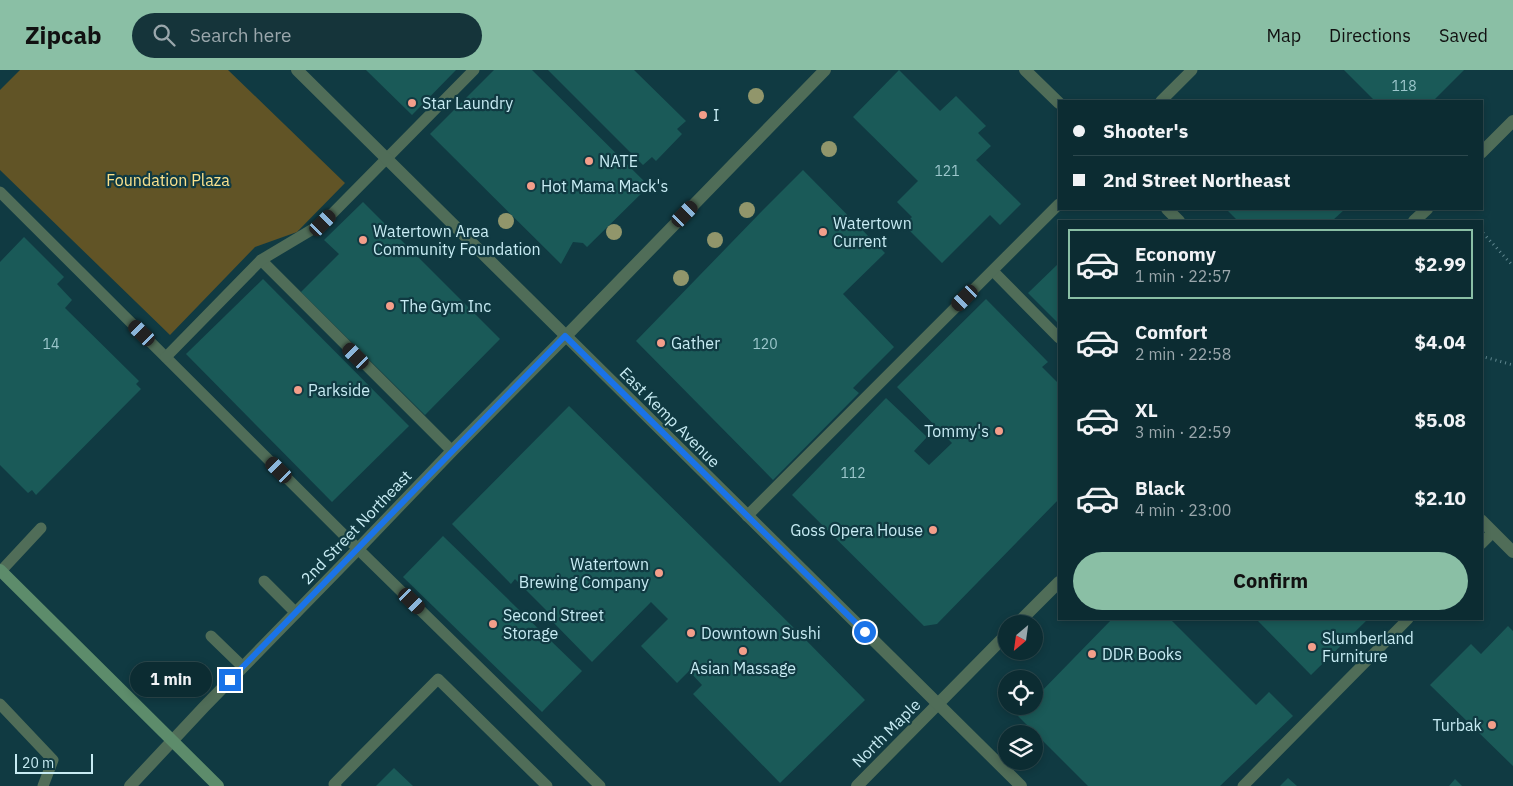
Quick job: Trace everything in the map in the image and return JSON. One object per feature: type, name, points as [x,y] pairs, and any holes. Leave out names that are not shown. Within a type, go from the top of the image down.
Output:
[{"type":"main road","points":[[0,571],[218,786]]},
{"type":"street","name":"East Kemp Avenue","points":[[297,70],[1021,786]]},
{"type":"street","name":"2nd Street Northeast","points":[[172,740],[825,70]]},
{"type":"street","points":[[1025,70],[1058,102]]},
{"type":"street","points":[[1483,151],[1513,121]]},
{"type":"street","points":[[1168,210],[1178,220]]},
{"type":"street","points":[[1415,220],[1426,210]]},
{"type":"street","points":[[1483,522],[1513,552]]},
{"type":"street","points":[[1026,615],[1058,583]]},
{"type":"street","name":"North Maple","points":[[857,786],[998,643]]},
{"type":"street","points":[[130,786],[172,740]]},
{"type":"lane","points":[[166,356],[261,260],[323,223],[474,70]]},
{"type":"lane","points":[[1162,100],[1192,70]]},
{"type":"lane","points":[[0,192],[358,549],[600,786]]},
{"type":"lane","points":[[748,516],[1058,205]]},
{"type":"lane","points":[[261,260],[452,451]]},
{"type":"lane","points":[[993,271],[1058,337]]},
{"type":"lane","points":[[0,571],[41,528]]},
{"type":"lane","points":[[1483,542],[1493,532]]},
{"type":"lane","points":[[264,581],[296,612]]},
{"type":"lane","points":[[1243,786],[1407,620]]},
{"type":"lane","points":[[211,636],[243,667]]},
{"type":"lane","points":[[336,786],[334,784],[438,679],[547,786]]},
{"type":"lane","points":[[0,704],[54,760],[43,786]]},
{"type":"path","points":[[1483,233],[1513,266]]},
{"type":"path","points":[[1483,357],[1513,365]]},
{"type":"green space","name":"Foundation Plaza","points":[[20,70],[228,70],[345,183],[297,232],[255,247],[170,335],[0,170],[0,90]]},
{"type":"building","name":"Star Laundry","points":[[366,70],[456,70],[412,115]]},
{"type":"building","points":[[494,70],[532,70],[649,186],[587,247],[583,243],[573,242],[561,264],[430,134]]},
{"type":"building","points":[[548,70],[634,70],[686,121],[677,129],[682,134],[656,161],[652,157],[643,165]]},
{"type":"building","points":[[899,70],[940,111],[956,96],[986,126],[978,133],[991,146],[976,160],[1021,204],[1000,225],[990,215],[942,263],[904,225],[912,217],[897,202],[918,181],[853,117]]},
{"type":"building","points":[[1344,70],[1464,70],[1434,100],[1374,100]]},
{"type":"building","points":[[803,170],[885,253],[843,294],[894,347],[853,388],[859,393],[773,480],[636,341]]},
{"type":"building","name":"The Gym Inc","points":[[363,202],[500,339],[425,415],[301,292],[339,254],[324,240]]},
{"type":"building","points":[[1227,210],[1344,210],[1333,220],[1237,220]]},
{"type":"building","points":[[24,237],[64,277],[57,284],[72,300],[65,308],[139,381],[136,384],[141,389],[36,495],[32,490],[28,493],[0,465],[0,262]]},
{"type":"building","points":[[1058,264],[1058,323],[1028,293]]},
{"type":"building","name":"Parkside","points":[[263,279],[409,426],[332,502],[186,354]]},
{"type":"building","points":[[986,299],[1048,362],[1042,367],[1058,383],[1058,500],[937,624],[924,626],[792,495],[886,398],[927,437],[914,451],[929,465],[952,443],[897,387]]},
{"type":"building","points":[[569,406],[865,700],[780,783],[693,694],[702,685],[689,671],[677,683],[641,646],[668,619],[651,602],[592,662],[550,619],[553,617],[515,579],[511,584],[452,524]]},
{"type":"building","name":"Second Street Storage","points":[[443,536],[582,671],[542,712],[403,577]]},
{"type":"building","points":[[1111,620],[1171,620],[1256,705],[1269,692],[1293,716],[1220,786],[1088,786],[1043,741],[1043,725],[1027,725],[1018,716],[1043,715],[1043,690]]},
{"type":"building","name":"Slumberland Furniture","points":[[1257,620],[1367,620],[1311,675]]},
{"type":"building","name":"Turbak","points":[[1508,626],[1513,631],[1513,766],[1430,685],[1471,644],[1481,654]]},
{"type":"building","points":[[394,768],[413,786],[376,786]]},
{"type":"building","points":[[1288,778],[1297,786],[1280,786]]},
{"type":"building","points":[[1455,779],[1462,786],[1449,786]]},
{"type":"place","name":"Star Laundry","points":[[412,103]]},
{"type":"place","name":"I","points":[[703,115]]},
{"type":"place","name":"NATE","points":[[589,161]]},
{"type":"place","name":"Hot Mama Mack's","points":[[531,186]]},
{"type":"place","name":"Watertown Current","points":[[823,232]]},
{"type":"place","name":"Watertown Area Community Foundation","points":[[363,240]]},
{"type":"place","name":"The Gym Inc","points":[[390,306]]},
{"type":"place","name":"Gather","points":[[661,343]]},
{"type":"place","name":"Parkside","points":[[298,390]]},
{"type":"place","name":"Tommy's","points":[[999,431]]},
{"type":"place","name":"Goss Opera House","points":[[933,530]]},
{"type":"place","name":"Watertown Brewing Company","points":[[659,573]]},
{"type":"place","name":"Second Street Storage","points":[[493,624]]},
{"type":"place","name":"Downtown Sushi","points":[[691,633]]},
{"type":"place","name":"Slumberland Furniture","points":[[1312,647]]},
{"type":"place","name":"Asian Massage","points":[[743,651]]},
{"type":"place","name":"DDR Books","points":[[1092,654]]},
{"type":"place","name":"Turbak","points":[[1492,725]]},
{"type":"route","points":[[230,680],[565,336],[865,632]]}]
